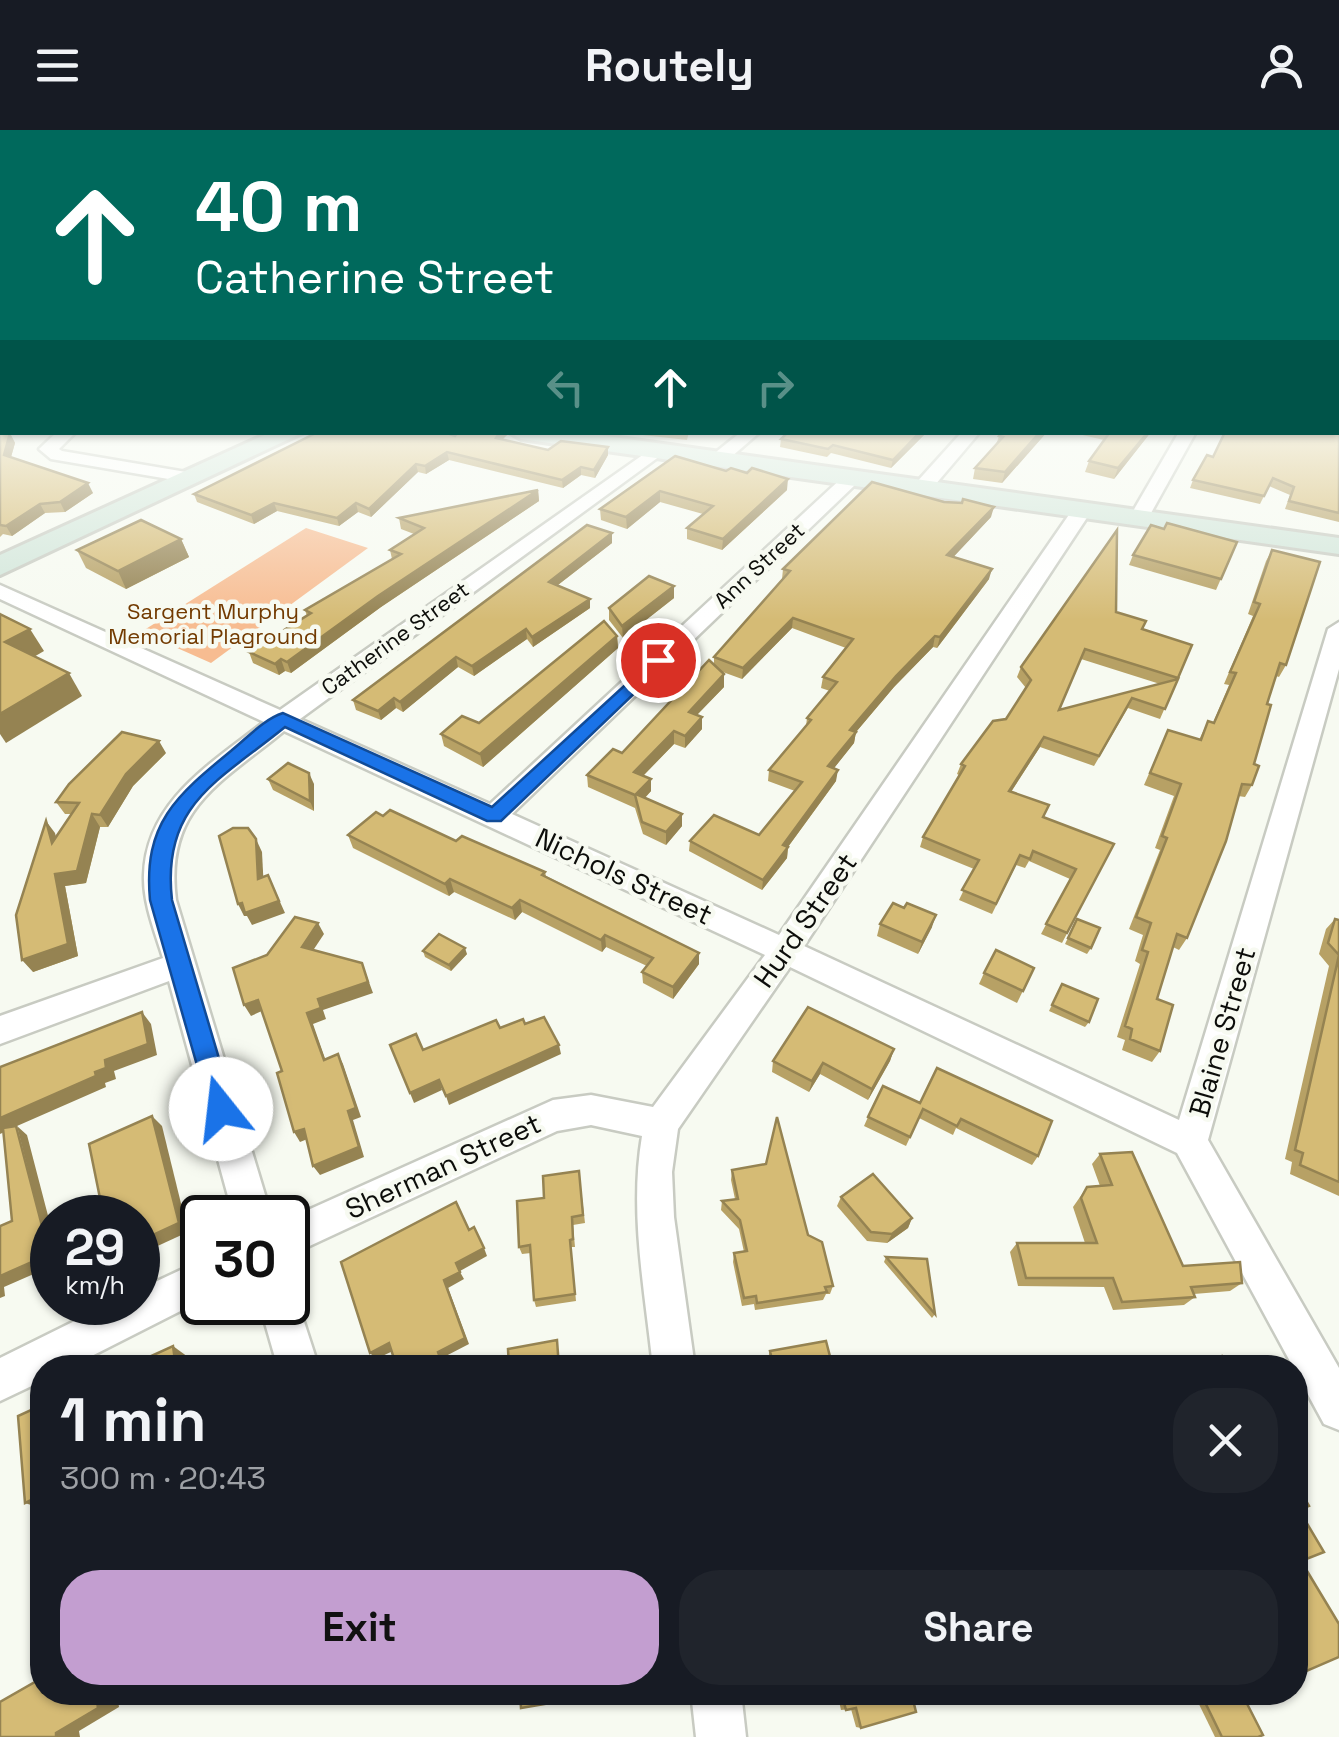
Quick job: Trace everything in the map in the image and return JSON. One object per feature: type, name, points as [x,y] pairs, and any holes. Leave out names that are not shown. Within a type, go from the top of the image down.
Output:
[{"type":"street","points":[[145,470],[192,478]]},
{"type":"street","points":[[0,566],[209,470]]},
{"type":"street","name":"Catherine Street","points":[[246,1195],[161,900],[158,874],[164,832],[188,796],[283,719],[629,470]]},
{"type":"street","points":[[787,470],[1339,546]]},
{"type":"street","points":[[922,488],[938,470]]},
{"type":"street","points":[[1138,518],[1166,470]]},
{"type":"street","name":"Ann Street","points":[[494,816],[850,479]]},
{"type":"street","name":"Hurd Street","points":[[672,1355],[655,1217],[654,1172],[661,1124],[785,950],[1082,510]]},
{"type":"street","name":"Nichols Street","points":[[0,591],[785,950],[1190,1142]]},
{"type":"street","name":"Blaine Street","points":[[1339,628],[1190,1142],[1339,1408]]},
{"type":"street","points":[[0,1030],[180,965]]},
{"type":"street","name":"Sherman Street","points":[[310,1228],[553,1116],[591,1110],[661,1124]]},
{"type":"street","points":[[50,1355],[180,1291]]},
{"type":"street","points":[[285,1325],[295,1355]]},
{"type":"street","points":[[0,1380],[30,1365]]},
{"type":"street","points":[[717,1705],[721,1737]]},
{"type":"green space","name":"Sargent Murphy Memorial Plaground","points":[[306,528],[368,548],[211,663],[141,632]]},
{"type":"building","points":[[0,470],[49,470],[88,483],[60,502],[40,504],[6,526],[0,525]]},
{"type":"building","points":[[242,470],[410,470],[369,509],[356,503],[337,518],[274,503],[251,515],[194,494]]},
{"type":"building","points":[[521,470],[577,470],[562,480]]},
{"type":"building","points":[[655,470],[747,473],[759,470],[788,479],[723,539],[687,528],[713,506],[660,491],[626,517],[600,509]]},
{"type":"building","points":[[1199,470],[1339,470],[1339,513],[1289,501],[1294,487],[1273,478],[1264,496],[1193,480]]},
{"type":"building","points":[[872,482],[944,502],[962,503],[963,499],[994,507],[947,555],[992,569],[940,637],[935,636],[896,676],[850,730],[856,732],[828,766],[838,770],[783,845],[788,847],[763,880],[690,841],[714,815],[759,835],[802,782],[769,770],[837,682],[823,677],[853,639],[793,618],[743,668],[714,657],[790,571],[783,569]]},
{"type":"building","points":[[538,490],[378,596],[287,662],[281,659],[275,664],[249,652],[311,613],[305,610],[401,554],[390,550],[424,528],[399,518]]},
{"type":"building","points":[[141,520],[181,539],[118,571],[77,550]]},
{"type":"building","points":[[1167,523],[1237,542],[1221,579],[1133,555],[1151,525],[1164,529]]},
{"type":"building","points":[[587,525],[612,533],[549,582],[590,599],[532,637],[526,629],[472,666],[456,657],[400,702],[394,698],[378,711],[353,700]]},
{"type":"building","points":[[1117,530],[1116,612],[1146,621],[1142,629],[1192,645],[1178,678],[1085,649],[1059,710],[1178,679],[1165,709],[1132,698],[1099,756],[1044,737],[1009,791],[1049,805],[1043,817],[1114,844],[1067,933],[1046,924],[1076,869],[1033,851],[1030,859],[1020,855],[996,904],[962,890],[979,860],[923,837],[965,766],[961,764],[993,721],[1006,719],[1031,680],[1021,667]]},
{"type":"building","points":[[1272,550],[1320,562],[1286,665],[1280,663],[1267,704],[1271,705],[1252,785],[1242,784],[1226,841],[1187,938],[1177,934],[1157,999],[1173,1005],[1160,1051],[1130,1039],[1132,1029],[1125,1026],[1148,952],[1142,950],[1151,923],[1136,917],[1167,838],[1162,836],[1181,784],[1150,773],[1168,730],[1201,740],[1208,721],[1214,723],[1236,673],[1230,672],[1260,604],[1254,602]]},
{"type":"building","points":[[649,576],[674,586],[622,626],[609,608]]},
{"type":"building","points":[[0,614],[30,629],[5,642],[69,673],[0,714]]},
{"type":"building","points":[[604,621],[617,636],[480,754],[441,734],[462,716],[479,723]]},
{"type":"building","points":[[709,660],[724,674],[689,712],[702,717],[685,736],[674,731],[634,772],[651,779],[636,794],[682,814],[666,832],[642,822],[635,795],[587,775],[613,749],[622,753]]},
{"type":"building","points":[[122,732],[159,741],[126,774],[100,815],[92,814],[77,871],[55,874],[68,944],[22,960],[16,915],[46,821],[52,843],[79,803],[56,802]]},
{"type":"building","points":[[288,763],[309,773],[310,801],[268,779]]},
{"type":"building","points":[[390,810],[456,841],[462,836],[545,872],[542,875],[699,953],[673,987],[642,972],[653,958],[605,935],[601,940],[520,900],[512,908],[450,879],[445,884],[348,835],[376,812],[383,816]]},
{"type":"building","points":[[233,828],[248,828],[256,839],[258,879],[268,875],[279,901],[245,913],[242,903],[238,904],[219,836]]},
{"type":"building","points":[[893,903],[904,908],[907,903],[936,915],[922,942],[880,924]]},
{"type":"building","points":[[295,917],[318,923],[302,947],[362,963],[368,982],[318,999],[321,1008],[307,1013],[324,1060],[338,1054],[356,1108],[348,1111],[359,1147],[313,1166],[304,1129],[294,1132],[277,1073],[282,1071],[258,1000],[244,1005],[233,968],[267,955]]},
{"type":"building","points":[[1077,919],[1100,928],[1091,948],[1068,938]]},
{"type":"building","points":[[1335,919],[1339,920],[1339,955],[1328,943]]},
{"type":"building","points":[[439,934],[465,948],[449,965],[423,951]]},
{"type":"building","points":[[996,950],[1034,968],[1023,991],[984,973]]},
{"type":"building","points":[[1339,955],[1339,1182],[1300,1165],[1303,1153],[1295,1150]]},
{"type":"building","points":[[1062,984],[1098,999],[1089,1022],[1052,1005]]},
{"type":"building","points":[[808,1007],[894,1049],[872,1089],[823,1063],[812,1081],[773,1061]]},
{"type":"building","points":[[142,1012],[148,1044],[105,1060],[106,1068],[95,1072],[96,1076],[0,1118],[0,1067]]},
{"type":"building","points":[[544,1017],[559,1045],[446,1096],[439,1080],[410,1093],[390,1045],[416,1034],[423,1050],[496,1020],[500,1028],[523,1019],[525,1024]]},
{"type":"building","points":[[937,1068],[1052,1121],[1038,1156],[961,1119],[957,1126],[923,1109],[910,1137],[868,1117],[883,1086],[920,1103]]},
{"type":"building","points":[[152,1116],[179,1223],[160,1232],[160,1195],[99,1195],[89,1144]]},
{"type":"building","points":[[777,1117],[808,1235],[822,1242],[833,1286],[825,1287],[827,1292],[757,1303],[756,1296],[744,1298],[734,1253],[747,1251],[740,1220],[722,1201],[738,1199],[732,1170],[766,1164]]},
{"type":"building","points":[[16,1126],[34,1195],[30,1195],[30,1263],[0,1276],[0,1226],[12,1221],[3,1128]]},
{"type":"building","points":[[1132,1152],[1183,1266],[1240,1262],[1242,1283],[1191,1287],[1195,1297],[1122,1302],[1113,1278],[1026,1278],[1017,1243],[1097,1243],[1081,1198],[1087,1187],[1112,1185],[1100,1154]]},
{"type":"building","points":[[579,1171],[583,1215],[572,1217],[570,1240],[575,1294],[534,1300],[530,1245],[519,1247],[517,1201],[544,1198],[543,1176]]},
{"type":"building","points":[[873,1174],[912,1218],[892,1234],[871,1232],[841,1197]]},
{"type":"building","points":[[456,1202],[469,1230],[474,1227],[484,1248],[456,1263],[460,1272],[444,1280],[465,1338],[438,1352],[439,1355],[393,1355],[389,1343],[370,1353],[341,1262]]},
{"type":"building","points":[[886,1257],[927,1259],[935,1314]]},
{"type":"building","points":[[557,1340],[558,1355],[508,1355],[508,1349]]},
{"type":"building","points":[[826,1341],[830,1355],[771,1355],[770,1351]]},
{"type":"building","points":[[173,1346],[174,1355],[153,1355]]},
{"type":"building","points":[[30,1410],[30,1501],[25,1503],[18,1416]]},
{"type":"building","points":[[1308,1525],[1324,1552],[1308,1558]]},
{"type":"building","points":[[1308,1573],[1339,1624],[1339,1657],[1308,1670]]},
{"type":"building","points":[[30,1685],[30,1705],[98,1708],[56,1733],[56,1737],[0,1737],[0,1702]]},
{"type":"building","points":[[845,1705],[914,1705],[916,1712],[861,1728],[856,1708],[846,1710]]},
{"type":"building","points":[[1206,1705],[1248,1705],[1263,1735],[1258,1737],[1222,1737]]},
{"type":"route","points":[[221,1109],[161,900],[158,874],[164,832],[188,796],[283,719],[494,816],[658,660]]}]
